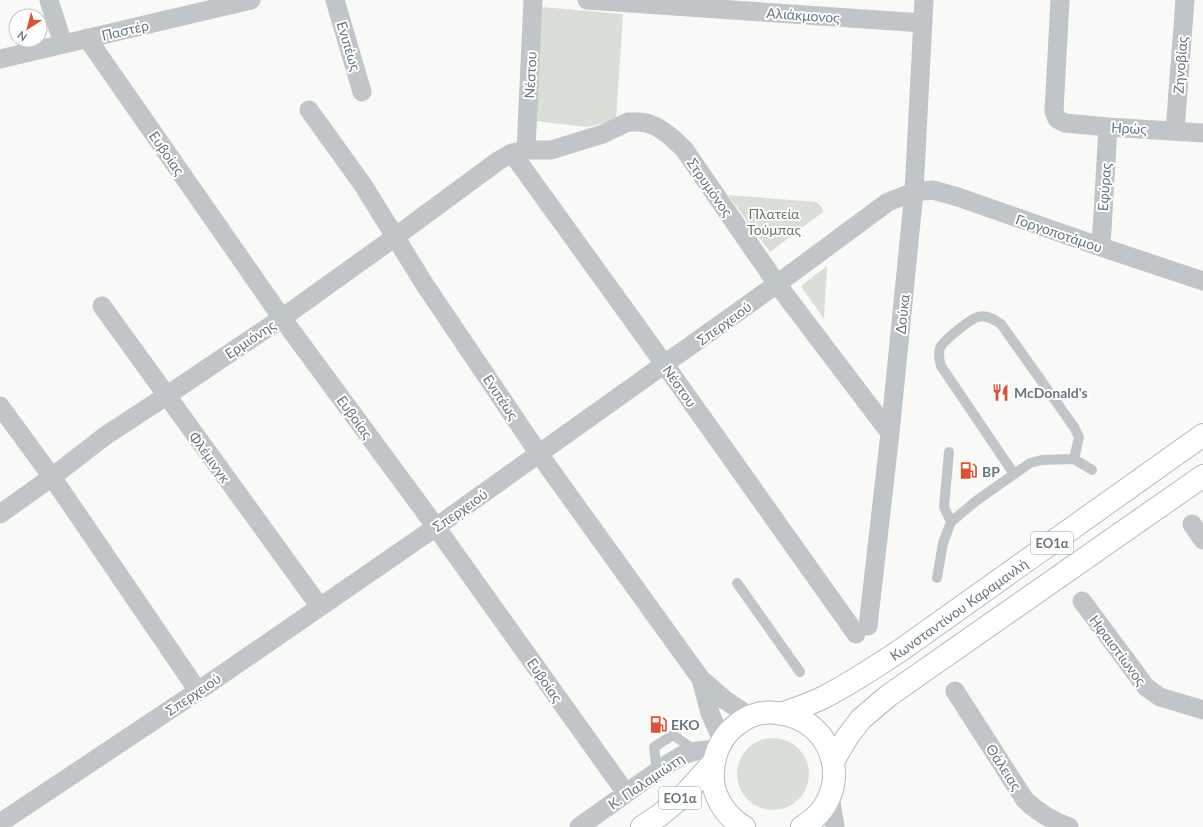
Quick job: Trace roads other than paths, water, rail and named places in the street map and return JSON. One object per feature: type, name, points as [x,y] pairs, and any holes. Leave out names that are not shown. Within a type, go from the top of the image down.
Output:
[{"type":"main road","name":"Κωνσταντίνου Καραμανλή","points":[[784,713],[821,699],[901,650],[1203,435]]},
{"type":"main road","name":"ΕΟ1α","points":[[833,761],[848,736],[861,719],[888,696],[1203,476]]},
{"type":"main road","name":"Κωνσταντίνου Καραμανλή","points":[[642,827],[660,815],[679,799],[712,751],[733,727],[757,714],[771,712],[784,713],[798,717],[810,724],[828,745],[833,761],[834,785],[830,796],[818,815],[802,827]]},
{"type":"main road","name":"ΕΟ1α","points":[[712,751],[712,776],[714,790],[720,803],[740,827]]},
{"type":"street","points":[[49,0],[63,44]]},
{"type":"street","name":"Παστέρ","points":[[0,58],[250,0]]},
{"type":"street","name":"Ενιπέως","points":[[335,0],[362,92]]},
{"type":"street","name":"Νέστου","points":[[533,0],[512,155],[665,365],[862,630]]},
{"type":"street","name":"Αλιάκμονος","points":[[587,0],[923,23]]},
{"type":"street","name":"Δούκα","points":[[862,630],[890,433],[914,192],[924,0]]},
{"type":"street","name":"Ηρώς","points":[[1060,0],[1054,111],[1057,119],[1066,123],[1108,128],[1203,133]]},
{"type":"street","name":"Ζηνοβίας","points":[[1175,131],[1185,0]]},
{"type":"street","name":"Ευβοίας","points":[[87,38],[282,318],[436,527],[626,794]]},
{"type":"street","name":"Ενιπέως","points":[[309,110],[363,185],[437,305],[539,454],[701,679],[725,700],[751,717]]},
{"type":"street","name":"Στρυμόνος","points":[[512,155],[551,150],[603,134],[628,122],[647,123],[657,127],[670,136],[684,149],[777,284],[890,433]]},
{"type":"street","name":"Εφύρας","points":[[1101,247],[1108,128]]},
{"type":"street","name":"Ερμιόνης","points":[[0,514],[52,477],[105,436],[282,318],[512,155]]},
{"type":"street","name":"Γοργοποτάμου","points":[[914,192],[933,190],[958,197],[1203,281]]},
{"type":"street","name":"Σπερχειού","points":[[0,823],[198,691],[436,527],[665,365],[888,202],[914,192]]},
{"type":"street","name":"Φλέμινγκ","points":[[102,306],[320,607]]},
{"type":"street","points":[[0,406],[52,477],[198,691]]},
{"type":"street","points":[[1192,524],[1203,540]]},
{"type":"street","name":"Ηφαιστίωνος","points":[[1082,601],[1146,687],[1160,697],[1203,710]]},
{"type":"street","name":"Ενιπέως","points":[[701,679],[710,713],[712,751]]},
{"type":"street","name":"Θάλειας","points":[[955,691],[1025,800],[1047,817],[1069,827]]},
{"type":"street","name":"Κ. Παλαμιώτη","points":[[579,827],[682,755],[712,751]]},
{"type":"street","points":[[830,796],[835,827]]},
{"type":"lane","points":[[1014,474],[941,366],[938,358],[941,346],[956,331],[979,316],[992,318],[1001,324],[1074,427],[1079,437],[1074,459]]},
{"type":"lane","points":[[948,452],[944,506],[951,522]]},
{"type":"lane","points":[[938,578],[944,543],[951,522],[976,501],[1014,474],[1030,463],[1042,460],[1074,459],[1092,470]]},
{"type":"lane","points":[[737,583],[800,672]]},
{"type":"place","name":"McDonald's","points":[[1001,392]]},
{"type":"place","name":"BP","points":[[969,471]]},
{"type":"place","name":"EKO","points":[[658,724]]},
{"type":"park label","name":"Πλατεία Τούμπας","points":[[774,222]]}]
